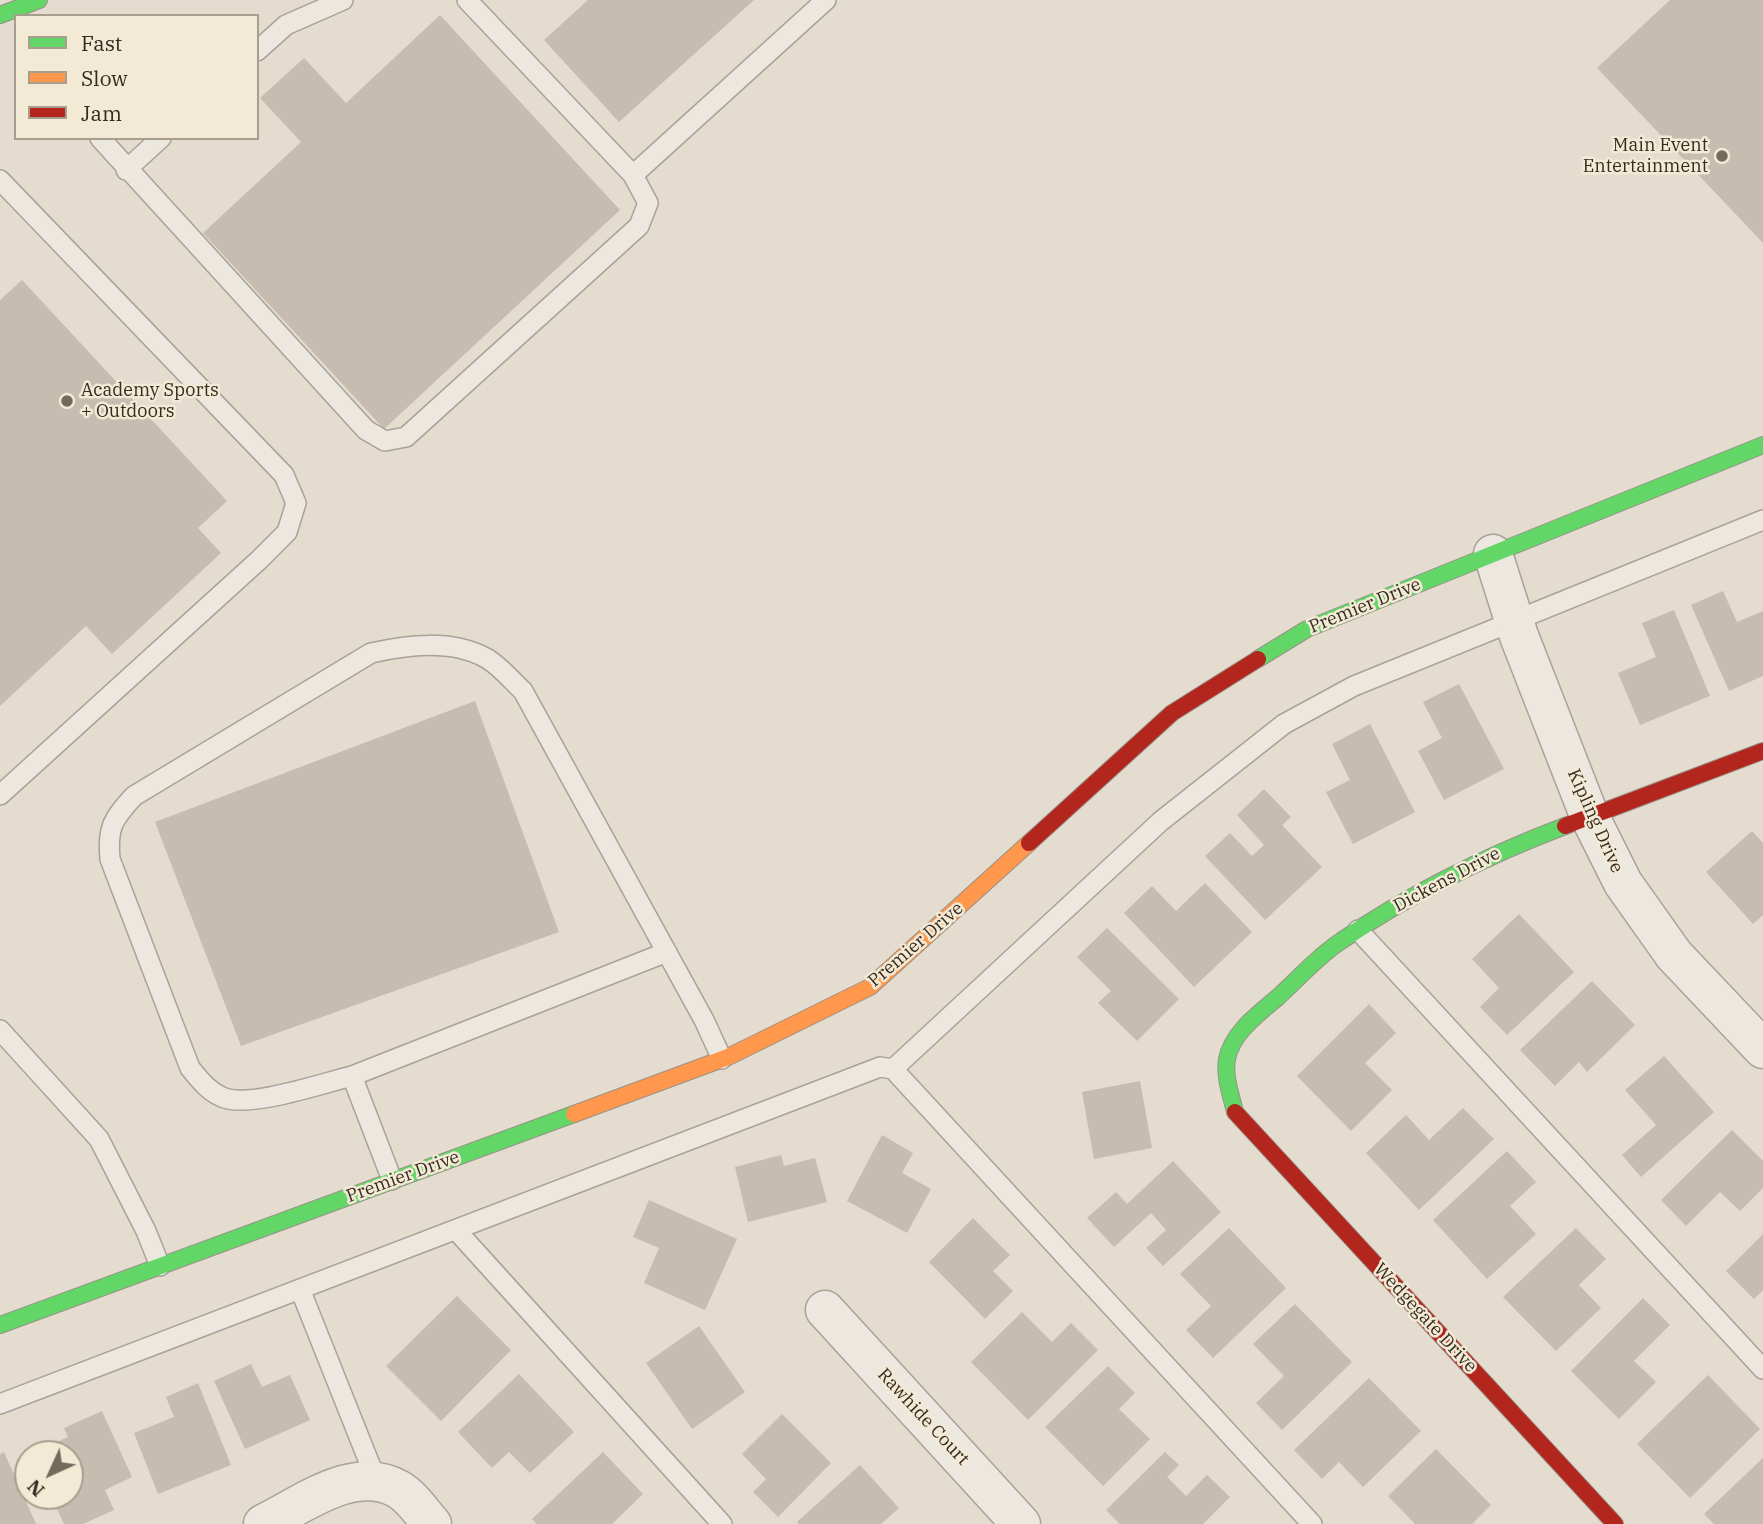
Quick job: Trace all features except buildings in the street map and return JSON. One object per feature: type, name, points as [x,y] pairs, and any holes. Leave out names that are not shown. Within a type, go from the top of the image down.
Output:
[{"type":"street","points":[[0,15],[38,0]]},
{"type":"street","name":"Premier Drive","points":[[0,1325],[722,1059],[870,987],[1172,713],[1307,629],[1763,445]]},
{"type":"street","name":"Kipling Drive","points":[[1493,554],[1514,621],[1589,815],[1623,883],[1674,955],[1763,1049]]},
{"type":"street","name":"Dickens Drive","points":[[1235,1112],[1227,1080],[1227,1059],[1234,1042],[1247,1024],[1339,942],[1434,884],[1513,846],[1763,751]]},
{"type":"street","name":"Wedgegate Drive","points":[[1235,1112],[1615,1524]]},
{"type":"street","name":"Rawhide Court","points":[[825,1310],[1021,1524]]},
{"type":"street","points":[[263,1524],[361,1482],[401,1490],[432,1524]]},
{"type":"lane","points":[[259,49],[286,25],[343,0]]},
{"type":"lane","points":[[102,140],[366,430],[385,440],[406,437],[639,226],[648,203],[633,175],[467,0]]},
{"type":"lane","points":[[633,175],[826,0]]},
{"type":"lane","points":[[127,170],[159,140]]},
{"type":"lane","points":[[0,795],[288,532],[296,503],[284,475],[3,189]]},
{"type":"lane","points":[[893,1069],[1161,821],[1283,724],[1353,686],[1763,520]]},
{"type":"lane","points":[[667,952],[352,1076],[249,1100],[224,1099],[204,1086],[190,1068],[110,859],[108,835],[117,815],[134,796],[371,653],[407,645],[448,647],[486,658],[523,691],[667,952],[722,1059]]},
{"type":"lane","points":[[1358,930],[1763,1369]]},
{"type":"lane","points":[[0,1030],[100,1139],[146,1231],[160,1266]]},
{"type":"lane","points":[[0,1404],[880,1067],[893,1069],[1312,1524]]},
{"type":"lane","points":[[352,1076],[392,1181]]},
{"type":"lane","points":[[456,1230],[722,1524]]},
{"type":"lane","points":[[300,1289],[361,1482]]},
{"type":"traffic: fast","points":[[0,15],[39,0]]},
{"type":"traffic: fast","points":[[1258,659],[1307,629],[1763,445]]},
{"type":"traffic: fast","points":[[1235,1112],[1226,1072],[1227,1059],[1234,1041],[1254,1017],[1324,954],[1422,891],[1478,863],[1565,826]]},
{"type":"traffic: fast","points":[[0,1325],[574,1114]]},
{"type":"traffic: slow","points":[[574,1114],[728,1057],[870,987],[1029,843]]},
{"type":"traffic: jam","points":[[1029,843],[1172,713],[1258,659]]},
{"type":"traffic: jam","points":[[1565,826],[1763,751]]},
{"type":"traffic: jam","points":[[1235,1112],[1615,1524]]},
{"type":"place","name":"Main Event Entertainment","points":[[1722,156]]},
{"type":"place","name":"Academy Sports + Outdoors","points":[[67,401]]}]
